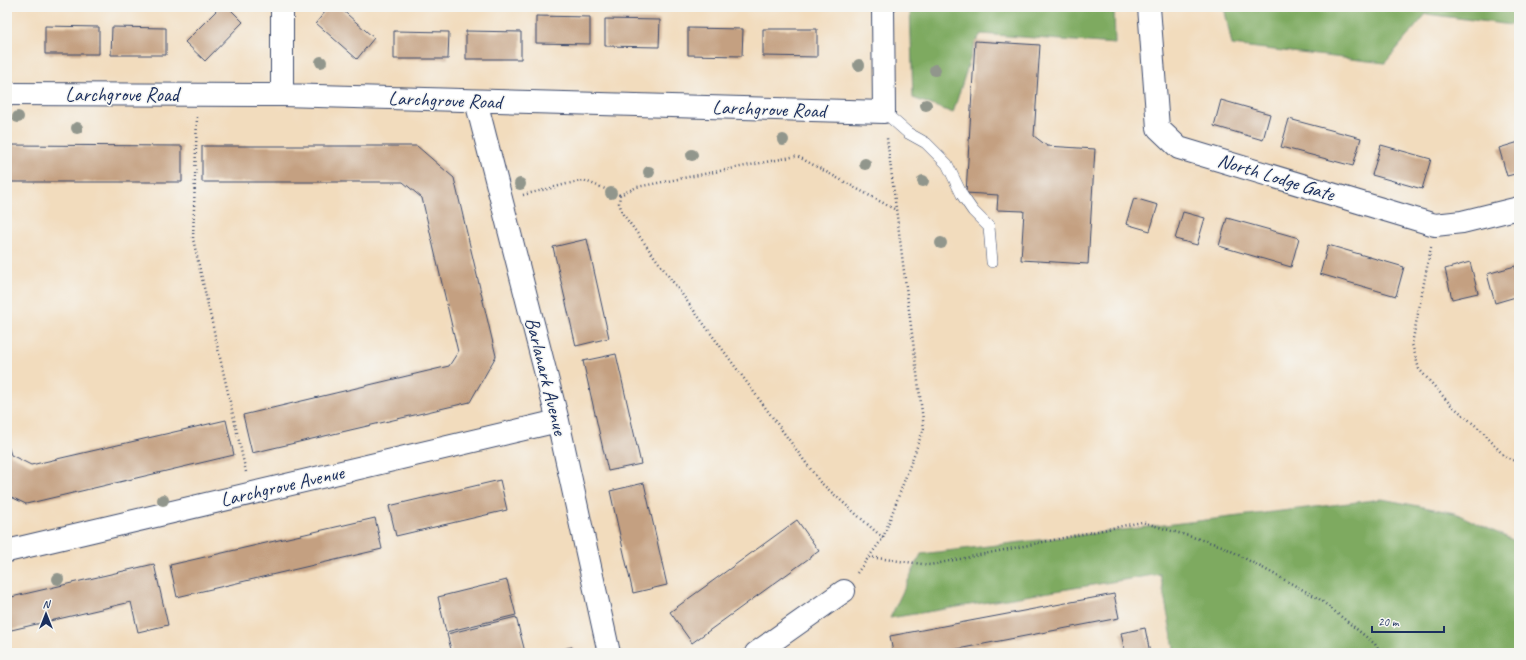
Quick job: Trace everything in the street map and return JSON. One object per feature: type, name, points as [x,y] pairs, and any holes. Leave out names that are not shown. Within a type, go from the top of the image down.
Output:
[{"type":"street","points":[[282,7],[282,95]]},
{"type":"street","points":[[883,7],[884,112]]},
{"type":"street","name":"North Lodge Gate","points":[[1149,7],[1158,128],[1179,148],[1435,225],[1462,222],[1519,208]]},
{"type":"street","name":"Larchgrove Road","points":[[7,94],[282,95],[884,112]]},
{"type":"street","name":"Barlanark Avenue","points":[[476,101],[558,421],[609,653]]},
{"type":"street","name":"Larchgrove Avenue","points":[[7,551],[558,421]]},
{"type":"street","points":[[756,653],[844,591]]},
{"type":"lane","points":[[884,112],[908,133],[926,143],[947,164],[962,195],[973,212],[989,227],[992,262]]},
{"type":"path","points":[[198,94],[193,238],[251,494]]},
{"type":"path","points":[[844,591],[883,538],[924,428],[884,112]]},
{"type":"path","points":[[502,201],[583,180],[620,194],[637,187],[797,156],[896,210]]},
{"type":"path","points":[[620,194],[619,203],[623,214],[820,482],[883,538]]},
{"type":"path","points":[[1435,225],[1412,344],[1420,369],[1450,404],[1482,431],[1504,456],[1519,463]]},
{"type":"path","points":[[869,557],[930,565],[1142,522],[1222,546],[1291,583],[1318,598],[1375,644],[1380,653]]},
{"type":"green space","points":[[910,7],[1114,7],[1115,44],[981,34],[975,43],[953,113],[913,98]]},
{"type":"green space","points":[[1224,7],[1519,7],[1519,26],[1426,14],[1385,63],[1232,45]]},
{"type":"green space","points":[[1382,499],[1455,513],[1519,543],[1519,653],[1175,653],[1160,574],[890,618],[921,554]]},
{"type":"building","points":[[220,7],[228,7],[243,22],[205,61],[185,42]]},
{"type":"building","points":[[329,7],[339,7],[374,38],[357,59],[316,23]]},
{"type":"building","points":[[536,16],[590,17],[590,44],[536,43]]},
{"type":"building","points":[[605,19],[660,20],[659,47],[605,46]]},
{"type":"building","points":[[45,26],[99,27],[99,54],[45,54]]},
{"type":"building","points":[[112,27],[166,28],[166,55],[111,55]]},
{"type":"building","points":[[688,28],[743,29],[742,56],[688,55]]},
{"type":"building","points":[[763,29],[817,29],[817,57],[763,56]]},
{"type":"building","points":[[394,31],[449,32],[448,59],[394,59]]},
{"type":"building","points":[[466,31],[521,32],[521,59],[466,59]]},
{"type":"building","points":[[975,41],[1040,45],[1034,136],[1047,146],[1095,149],[1088,264],[1021,260],[1024,211],[997,210],[998,195],[966,193]]},
{"type":"building","points":[[1221,100],[1270,114],[1263,140],[1214,126]]},
{"type":"building","points":[[1289,119],[1361,138],[1353,166],[1281,147]]},
{"type":"building","points":[[1519,142],[1519,173],[1507,176],[1499,148]]},
{"type":"building","points":[[7,145],[182,146],[182,182],[7,182]]},
{"type":"building","points":[[1381,145],[1431,159],[1422,189],[1372,175]]},
{"type":"building","points":[[202,146],[417,146],[454,178],[496,356],[470,402],[252,453],[243,415],[449,366],[458,352],[422,198],[403,182],[202,182]]},
{"type":"building","points":[[1134,198],[1158,205],[1150,231],[1126,224]]},
{"type":"building","points":[[1183,212],[1205,218],[1197,245],[1175,239]]},
{"type":"building","points":[[1227,218],[1299,238],[1291,267],[1219,246]]},
{"type":"building","points":[[587,239],[609,338],[576,346],[553,247]]},
{"type":"building","points":[[1328,245],[1404,267],[1396,296],[1320,274]]},
{"type":"building","points":[[1470,262],[1478,293],[1452,299],[1445,269]]},
{"type":"building","points":[[1515,266],[1519,281],[1519,296],[1495,303],[1487,274]]},
{"type":"building","points":[[616,354],[641,464],[608,471],[583,361]]},
{"type":"building","points":[[226,420],[234,455],[26,504],[7,495],[7,442],[11,455],[31,465]]},
{"type":"building","points":[[500,480],[507,510],[396,536],[389,506]]},
{"type":"building","points":[[644,483],[667,585],[633,593],[610,491]]},
{"type":"building","points":[[375,518],[382,549],[177,597],[170,565]]},
{"type":"building","points":[[797,520],[819,551],[692,643],[670,612]]},
{"type":"building","points":[[154,564],[168,625],[138,632],[131,602],[7,631],[7,598]]},
{"type":"building","points":[[507,580],[516,615],[446,632],[438,597]]},
{"type":"building","points":[[1114,594],[1119,618],[937,653],[893,653],[890,636]]},
{"type":"building","points":[[516,617],[525,652],[452,653],[447,634]]},
{"type":"building","points":[[1145,628],[1150,653],[1125,653],[1121,633]]},
{"type":"building","points":[[572,647],[574,653],[549,653],[549,652]]}]
